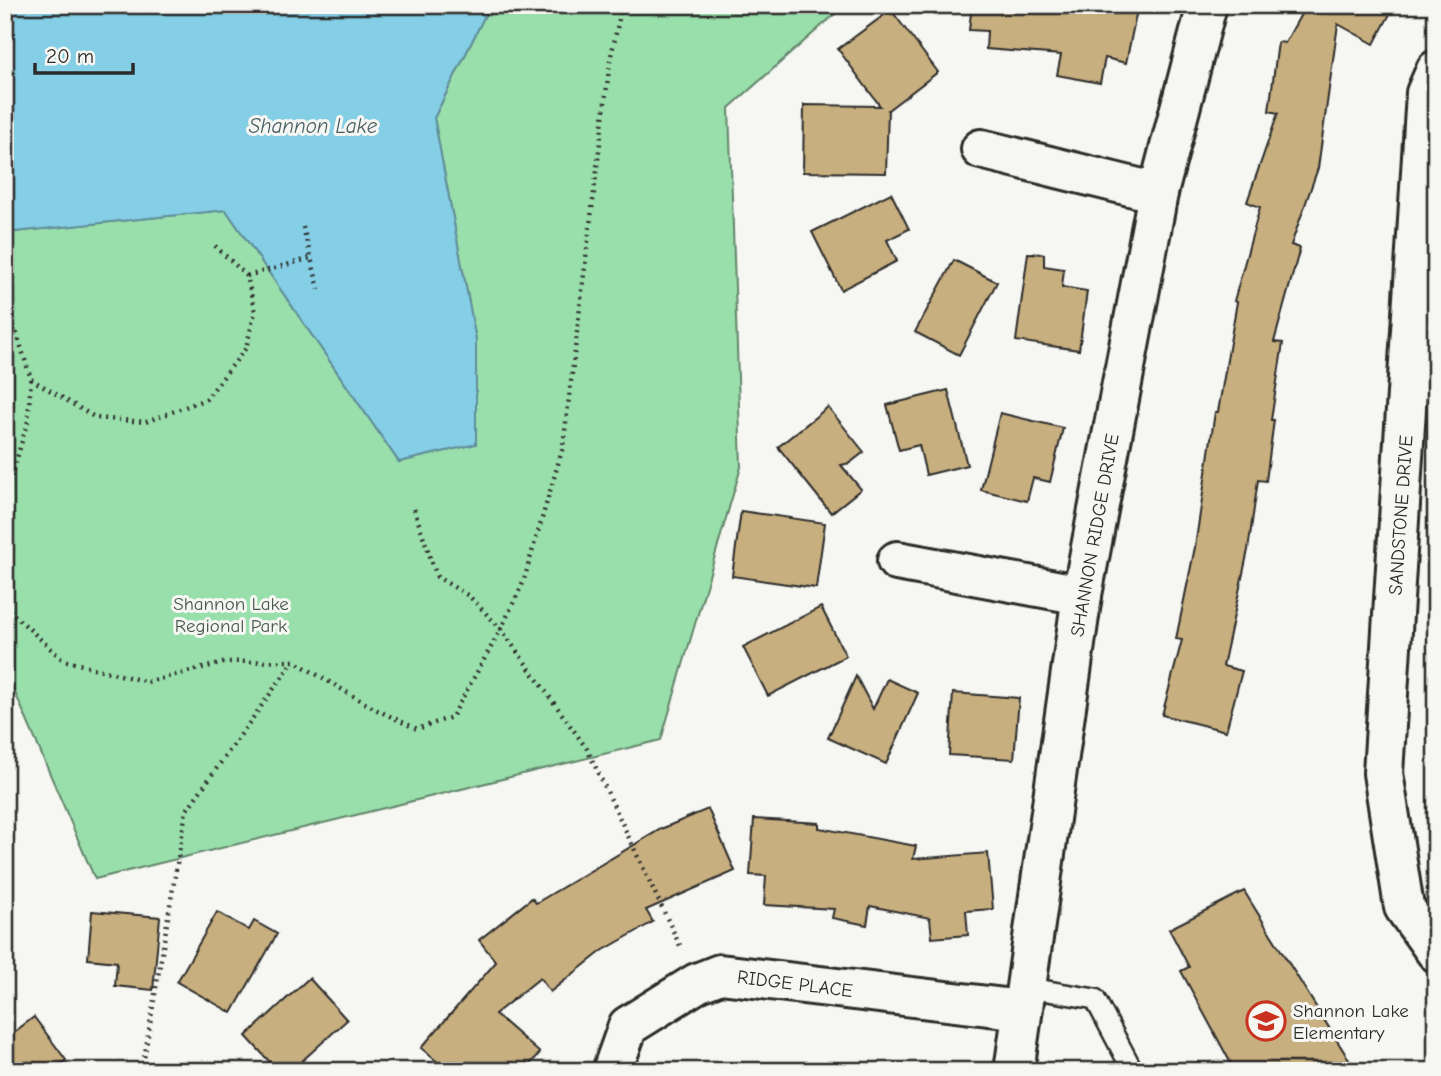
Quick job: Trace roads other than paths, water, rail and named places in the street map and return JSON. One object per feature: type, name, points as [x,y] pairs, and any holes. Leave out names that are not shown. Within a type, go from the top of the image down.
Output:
[{"type":"street","name":"SHANNON RIDGE DRIVE","points":[[1014,1071],[1082,595],[1158,193],[1208,5]]},
{"type":"street","name":"SANDSTONE DRIVE","points":[[1436,70],[1426,93],[1383,772],[1404,907],[1436,951]]},
{"type":"street","points":[[981,149],[1158,193]]},
{"type":"street","points":[[897,561],[1082,595]]},
{"type":"street","name":"RIDGE PLACE","points":[[612,1071],[628,1026],[697,983],[720,974],[1023,999]]},
{"type":"lane","points":[[1023,999],[1095,999],[1133,1071]]},
{"type":"water","name":"Shannon Lake","points":[[5,5],[490,5],[434,118],[476,340],[476,444],[399,462],[226,210],[5,233]]},
{"type":"place","name":"Shannon Lake Elementary","points":[[1266,1021]]},
{"type":"park label","name":"Shannon Lake Regional Park","points":[[231,614]]}]
